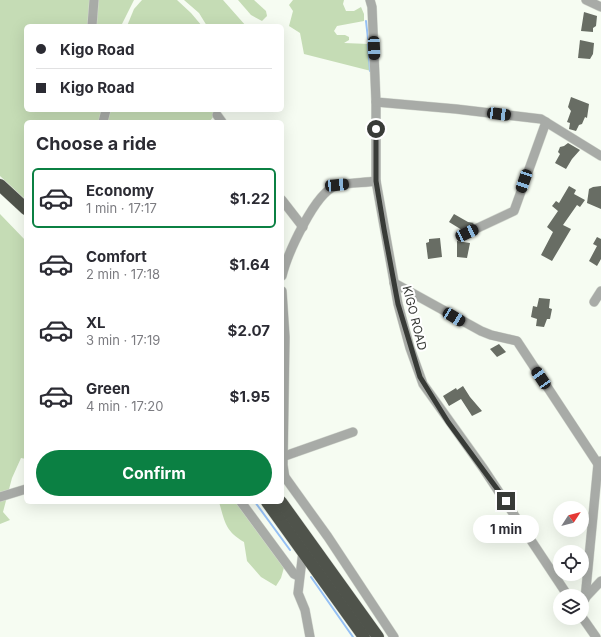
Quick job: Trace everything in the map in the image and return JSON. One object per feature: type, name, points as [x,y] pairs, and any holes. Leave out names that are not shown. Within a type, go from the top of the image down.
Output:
[{"type":"highway","points":[[0,185],[24,207]]},
{"type":"highway","points":[[0,195],[24,218]]},
{"type":"highway","points":[[268,504],[364,637]]},
{"type":"highway","points":[[282,504],[378,637]]},
{"type":"street","points":[[92,24],[94,0]]},
{"type":"street","name":"KIGO ROAD","points":[[370,0],[376,102],[376,181],[394,283],[410,348],[423,384],[483,468],[563,589]]},
{"type":"street","points":[[586,0],[601,7]]},
{"type":"street","points":[[376,102],[456,109],[541,119],[601,156]]},
{"type":"street","points":[[467,233],[514,211],[546,122]]},
{"type":"street","points":[[284,268],[286,261],[303,227],[321,198],[329,189],[337,185],[376,181]]},
{"type":"street","points":[[284,203],[303,227]]},
{"type":"street","points":[[394,283],[475,328],[491,335],[517,342],[600,462],[584,589]]},
{"type":"street","points":[[594,302],[601,291]]},
{"type":"street","points":[[284,322],[284,362]]},
{"type":"street","points":[[284,452],[353,432]]},
{"type":"street","points":[[284,476],[328,537],[394,637]]},
{"type":"street","points":[[0,497],[24,490]]},
{"type":"street","points":[[242,504],[294,574],[298,576]]},
{"type":"street","points":[[303,552],[298,576],[298,593],[305,610],[310,637]]},
{"type":"street","points":[[298,576],[308,571],[318,573]]},
{"type":"street","points":[[589,594],[601,581]]},
{"type":"street","points":[[588,625],[596,637]]},
{"type":"green space","points":[[0,0],[92,0],[90,24],[24,24],[24,112],[102,112],[100,120],[24,120],[24,198],[0,176]]},
{"type":"green space","points":[[97,0],[134,0],[122,24],[96,24]]},
{"type":"green space","points":[[142,0],[177,0],[200,24],[128,24],[134,9]]},
{"type":"green space","points":[[184,0],[223,0],[244,24],[206,24],[199,13]]},
{"type":"green space","points":[[238,0],[254,0],[266,11],[267,16],[262,21],[251,15]]},
{"type":"green space","points":[[293,0],[344,0],[343,4],[346,11],[354,11],[361,7],[364,14],[364,21],[337,26],[334,31],[337,35],[345,35],[349,37],[349,40],[344,43],[369,44],[371,71],[304,54],[300,33],[289,26],[293,11],[289,5]]},
{"type":"green space","points":[[108,112],[217,112],[211,120],[106,120]]},
{"type":"green space","points":[[0,214],[24,239],[24,459],[21,458],[12,478],[3,512],[10,520],[0,524]]},
{"type":"green space","points":[[220,504],[241,504],[285,564],[281,578],[276,586],[261,577],[247,561],[244,542],[229,530]]},
{"type":"building","points":[[584,12],[597,16],[596,26],[593,28],[593,32],[581,31]]},
{"type":"building","points":[[580,40],[594,43],[593,54],[590,59],[578,58]]},
{"type":"building","points":[[571,97],[589,104],[587,118],[585,117],[582,124],[579,125],[576,131],[569,129],[570,123],[567,122],[571,111],[568,107]]},
{"type":"building","points":[[568,143],[580,150],[566,169],[555,163],[560,154],[558,152],[560,147]]},
{"type":"building","points":[[569,186],[576,190],[574,194],[585,200],[580,207],[577,205],[563,225],[571,229],[552,261],[541,255],[553,232],[547,227],[558,211],[552,206],[556,201],[559,203]]},
{"type":"building","points":[[601,186],[601,209],[587,203],[589,189]]},
{"type":"building","points":[[454,214],[468,222],[474,223],[462,230],[449,222]]},
{"type":"building","points":[[597,237],[601,239],[601,259],[597,266],[589,261],[597,246],[593,244]]},
{"type":"building","points":[[440,238],[442,257],[428,259],[426,243],[429,242],[429,239]]},
{"type":"building","points":[[457,241],[470,243],[467,258],[457,257]]},
{"type":"building","points":[[539,298],[550,299],[549,308],[552,309],[550,319],[547,319],[544,327],[536,326],[537,319],[531,317],[533,306],[537,307]]},
{"type":"building","points":[[499,344],[506,352],[497,357],[490,349]]},
{"type":"building","points":[[463,386],[482,411],[472,416],[461,399],[449,406],[443,396],[456,388],[457,390]]},
{"type":"waterway","points":[[366,21],[368,39]]},
{"type":"waterway","points":[[368,44],[370,71]]},
{"type":"waterway","points":[[256,504],[290,550]]},
{"type":"waterway","points":[[311,577],[353,637]]},
{"type":"route","points":[[376,129],[376,181],[384,229],[398,304],[410,348],[420,377],[448,422],[506,501]]}]
